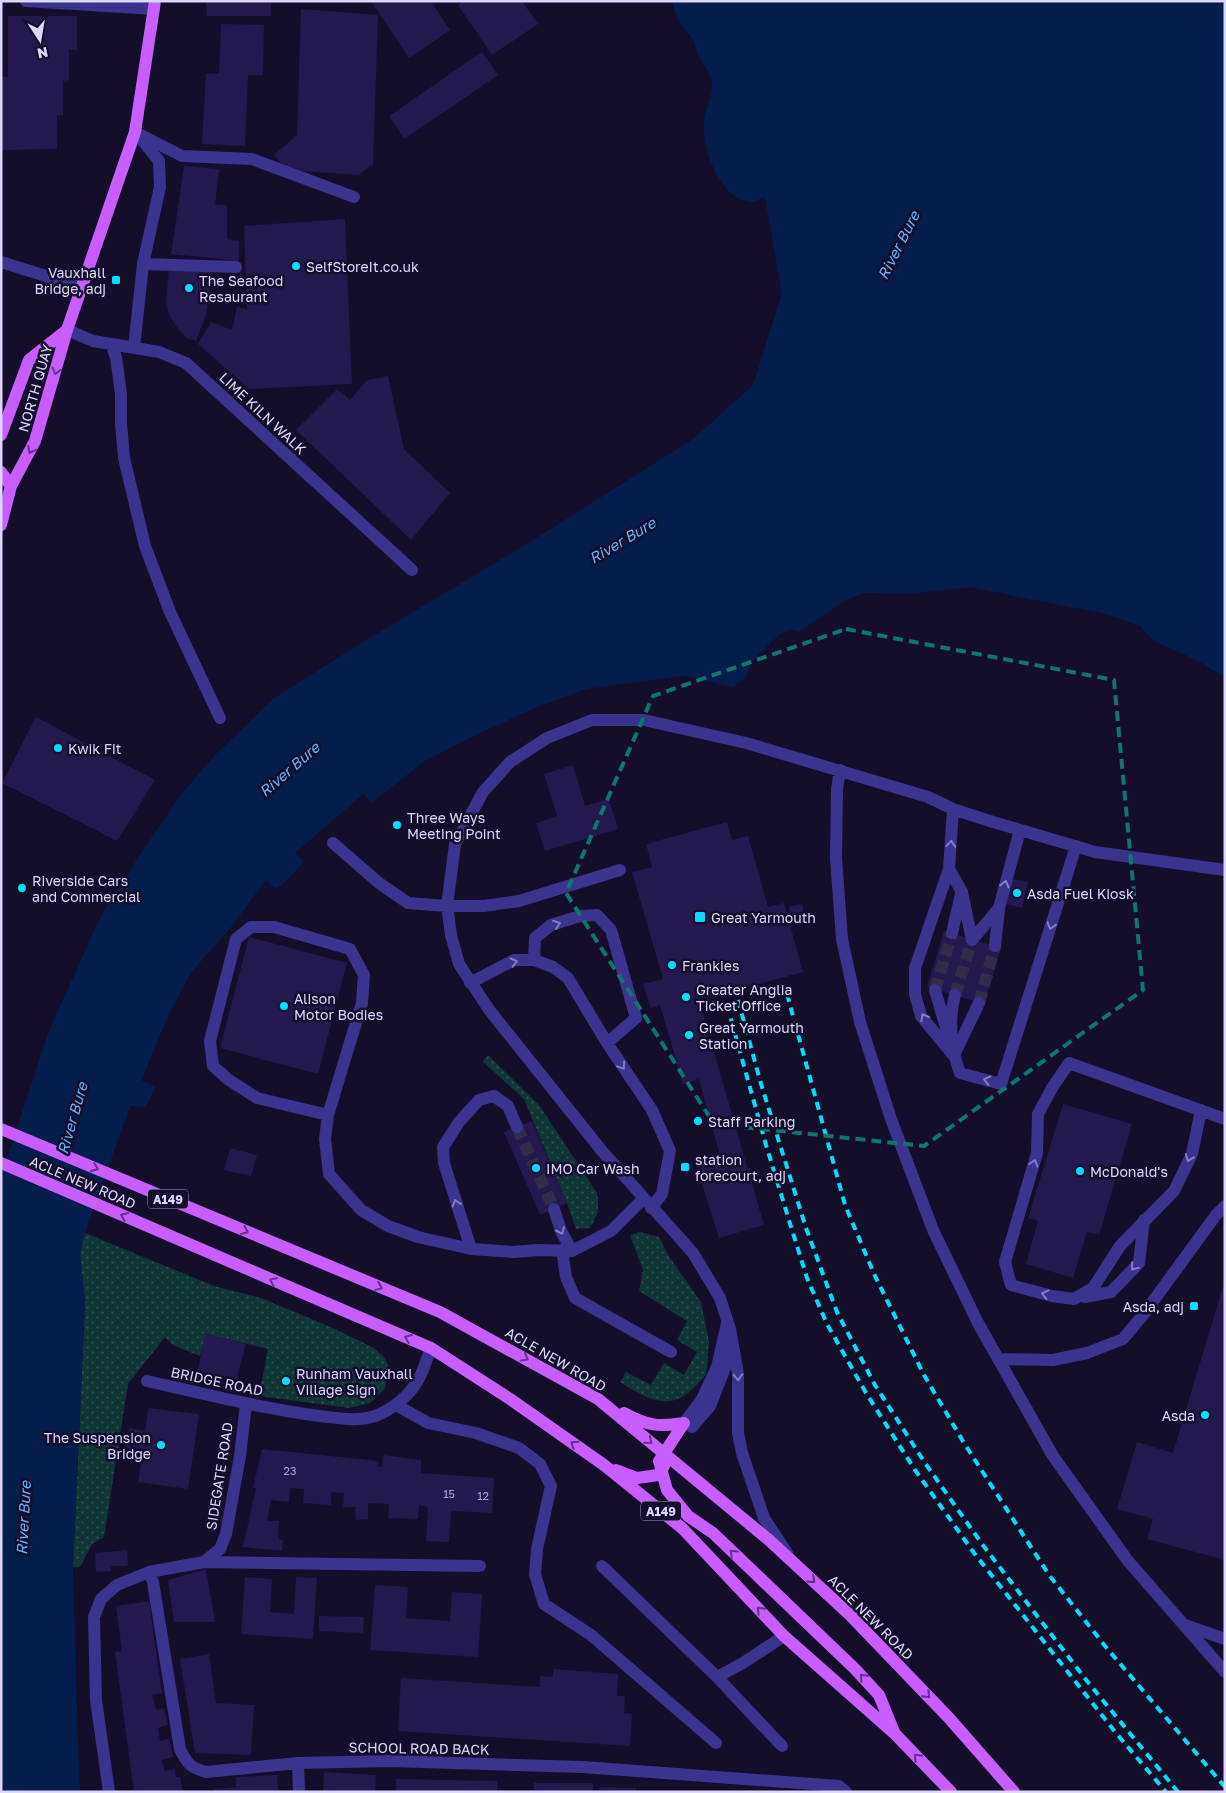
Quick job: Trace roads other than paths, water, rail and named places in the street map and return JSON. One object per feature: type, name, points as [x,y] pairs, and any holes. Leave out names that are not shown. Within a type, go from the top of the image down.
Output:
[{"type":"main road","points":[[67,330],[135,132],[155,5]]},
{"type":"main road","name":"NORTH QUAY","points":[[1,435],[29,360],[67,330]]},
{"type":"main road","name":"NORTH QUAY","points":[[1,525],[6,485],[35,441],[67,330]]},
{"type":"main road","points":[[1,472],[6,485]]},
{"type":"main road","name":"ACLE NEW ROAD","points":[[1,1129],[440,1312],[598,1399],[769,1540],[850,1615],[950,1718],[1014,1792]]},
{"type":"main road","name":"ACLE NEW ROAD","points":[[1,1163],[431,1348],[510,1400],[604,1465],[682,1528],[784,1636],[895,1734],[951,1792]]},
{"type":"main road","name":"A149","points":[[598,1399],[636,1420],[661,1427],[688,1425]]},
{"type":"main road","name":"A149","points":[[688,1425],[667,1456],[659,1461],[667,1490],[688,1516],[713,1533],[879,1695],[895,1734]]},
{"type":"main road","name":"A149","points":[[604,1465],[637,1478],[658,1475],[662,1470]]},
{"type":"street","points":[[26,1],[155,5]]},
{"type":"street","points":[[135,132],[182,156],[252,159],[354,197]]},
{"type":"street","points":[[134,348],[143,264],[160,187],[159,161],[135,132]]},
{"type":"street","points":[[1,262],[81,286]]},
{"type":"street","points":[[143,264],[236,267]]},
{"type":"street","name":"LIME KILN WALK","points":[[67,330],[93,341],[159,352],[186,362],[412,570]]},
{"type":"street","points":[[111,344],[116,357],[121,394],[124,458],[145,546],[170,612],[220,718]]},
{"type":"street","points":[[793,1563],[764,1518],[742,1453],[738,1433],[738,1374],[729,1325],[720,1298],[693,1253],[602,1151],[490,1011],[459,964],[451,935],[447,906],[455,844],[483,792],[510,762],[547,738],[592,720],[644,720],[746,743],[840,770],[928,797],[953,809],[1096,852],[1225,870]]},
{"type":"street","points":[[840,770],[836,789],[836,858],[842,938],[860,1022],[891,1119],[933,1230],[978,1323],[1053,1456],[1128,1561],[1225,1672]]},
{"type":"street","points":[[953,809],[949,869],[915,968],[915,994],[921,1016],[954,1055]]},
{"type":"street","points":[[995,946],[999,908],[1020,830]]},
{"type":"street","points":[[333,843],[379,883],[408,903],[484,906],[519,901],[620,870]]},
{"type":"street","points":[[935,990],[960,1073],[1001,1084],[1076,846]]},
{"type":"street","points":[[949,869],[962,892],[972,940],[999,908]]},
{"type":"street","points":[[952,933],[962,892]]},
{"type":"street","points":[[534,960],[534,938],[551,925],[580,916],[597,915],[611,930],[636,1018],[606,1043]]},
{"type":"street","points":[[328,1115],[257,1098],[229,1080],[214,1066],[210,1041],[236,939],[252,927],[274,927],[350,949],[364,976],[362,1002],[328,1115],[324,1139],[329,1174],[361,1210],[388,1226],[411,1234],[471,1249],[512,1252],[567,1250],[610,1231],[662,1194],[670,1151],[652,1110],[606,1043],[568,978],[553,967],[534,960],[514,960],[470,983]]},
{"type":"street","points":[[954,1055],[951,1009],[955,995]]},
{"type":"street","points":[[954,1055],[979,1003]]},
{"type":"street","points":[[1144,1220],[1139,1263],[1111,1292],[1074,1299],[1052,1296],[1011,1284],[1005,1262],[1037,1153],[1038,1114],[1052,1088],[1069,1063],[1225,1119]]},
{"type":"street","points":[[471,1249],[444,1163],[443,1146],[459,1122],[479,1100],[494,1096],[508,1106],[517,1127]]},
{"type":"street","points":[[1074,1299],[1093,1288],[1120,1246],[1174,1191],[1192,1154],[1201,1110]]},
{"type":"street","points":[[998,1359],[1053,1360],[1087,1353],[1123,1339],[1143,1315],[1216,1214],[1225,1206]]},
{"type":"street","points":[[554,1209],[567,1250],[566,1277],[575,1298],[671,1352]]},
{"type":"street","points":[[688,1425],[716,1367],[729,1325]]},
{"type":"street","name":"BRIDGE ROAD","points":[[147,1382],[246,1404],[353,1420],[376,1416],[396,1405],[418,1380],[431,1348]]},
{"type":"street","name":"SIDEGATE ROAD","points":[[204,1562],[220,1549],[226,1534],[240,1456],[246,1404]]},
{"type":"street","points":[[396,1405],[428,1423],[476,1433],[519,1448],[540,1464],[551,1486],[537,1549],[535,1574],[544,1604],[591,1635],[716,1743]]},
{"type":"street","points":[[109,1792],[96,1700],[94,1617],[101,1599],[117,1585],[149,1572],[204,1562],[480,1566]]},
{"type":"street","points":[[602,1566],[717,1677],[782,1746]]},
{"type":"street","name":"SCHOOL ROAD BACK","points":[[149,1572],[153,1582],[180,1749],[186,1761],[195,1769],[206,1772],[298,1763],[392,1761],[583,1767],[841,1790]]},
{"type":"street","points":[[1182,1624],[1225,1639]]},
{"type":"street","points":[[717,1677],[743,1663],[784,1636]]},
{"type":"street","points":[[298,1763],[299,1792]]},
{"type":"water","name":"River Bure","points":[[672,1],[1225,1],[1225,678],[1199,661],[1155,642],[1140,626],[1106,614],[970,587],[910,594],[864,593],[846,600],[800,631],[791,629],[780,634],[751,662],[747,676],[733,687],[683,676],[586,689],[535,708],[478,734],[425,761],[371,803],[363,794],[295,853],[304,862],[283,884],[275,889],[266,880],[231,927],[190,974],[170,1012],[142,1081],[156,1086],[145,1107],[130,1106],[85,1233],[80,1253],[85,1303],[73,1567],[79,1778],[81,1792],[1,1792],[1,1177],[48,1033],[104,911],[143,850],[177,800],[213,757],[274,698],[363,642],[530,542],[693,439],[751,387],[782,293],[765,198],[762,197],[755,202],[743,200],[733,194],[716,174],[706,147],[704,135],[705,117],[712,90],[711,79],[691,36],[679,20]]},
{"type":"tunnel","points":[[935,990],[952,933]]},
{"type":"tunnel","points":[[955,995],[972,940]]},
{"type":"tunnel","points":[[979,1003],[995,946]]},
{"type":"tunnel","points":[[517,1127],[554,1209]]},
{"type":"railway","points":[[787,994],[845,1205],[875,1276],[924,1375],[964,1443],[1049,1575],[1105,1646],[1225,1787]]},
{"type":"railway","points":[[738,1000],[761,1084],[806,1228],[837,1312],[875,1385],[925,1463],[982,1544],[1087,1681],[1178,1792]]},
{"type":"railway","points":[[727,1005],[766,1145],[807,1278],[827,1324],[866,1393],[915,1470],[974,1553],[1116,1733],[1166,1792]]},
{"type":"place","name":"SelfStoreIt.co.uk","points":[[296,266]]},
{"type":"place","name":"Vauxhall Bridge, adj","points":[[116,280]]},
{"type":"place","name":"The Seafood Resaurant","points":[[189,288]]},
{"type":"place","name":"Kwik Fit","points":[[58,748]]},
{"type":"place","name":"Three Ways Meeting Point","points":[[397,825]]},
{"type":"place","name":"Riverside Cars and Commercial","points":[[22,888]]},
{"type":"place","name":"Asda Fuel Kiosk","points":[[1017,893]]},
{"type":"place","name":"Great Yarmouth","points":[[700,917]]},
{"type":"place","name":"Frankies","points":[[672,965]]},
{"type":"place","name":"Greater Anglia Ticket Office","points":[[686,997]]},
{"type":"place","name":"Alison Motor Bodies","points":[[284,1006]]},
{"type":"place","name":"Great Yarmouth Station","points":[[689,1035]]},
{"type":"place","name":"Staff Parking","points":[[698,1121]]},
{"type":"place","name":"station forecourt, adj","points":[[685,1167]]},
{"type":"place","name":"IMO Car Wash","points":[[536,1168]]},
{"type":"place","name":"McDonald's","points":[[1080,1171]]},
{"type":"place","name":"Asda, adj","points":[[1194,1306]]},
{"type":"place","name":"Runham Vauxhall Village Sign","points":[[286,1381]]},
{"type":"place","name":"Asda","points":[[1205,1415]]},
{"type":"place","name":"The Suspension Bridge","points":[[161,1445]]}]
